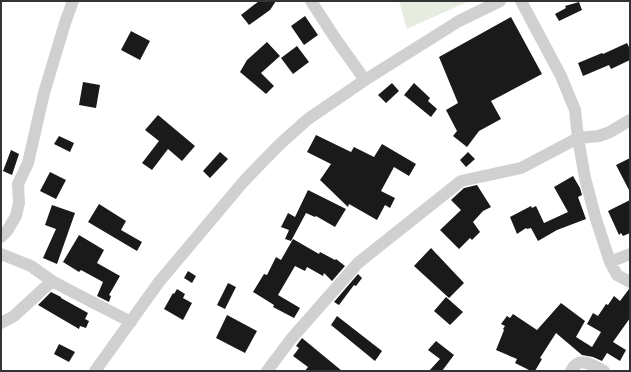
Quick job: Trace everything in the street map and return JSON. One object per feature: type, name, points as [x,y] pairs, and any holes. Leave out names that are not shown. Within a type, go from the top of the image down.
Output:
[{"type":"street","points":[[1,237],[7,231],[16,216],[19,203],[18,184],[28,163],[44,92],[73,1]]},
{"type":"street","points":[[311,1],[365,80]]},
{"type":"street","points":[[95,371],[164,276],[244,181],[308,119],[365,80],[459,22],[500,1]]},
{"type":"street","points":[[521,1],[561,76],[575,110],[585,178],[595,216],[610,262],[617,275],[630,282]]},
{"type":"street","points":[[267,371],[291,338],[358,262],[461,181],[521,168],[578,138],[599,136],[610,132],[630,120]]},
{"type":"street","points":[[1,254],[31,266],[52,281],[131,322]]},
{"type":"street","points":[[610,262],[630,254]]},
{"type":"street","points":[[1,323],[14,316],[52,281]]},
{"type":"street","points":[[571,371],[574,365],[581,362],[585,362],[604,371]]},
{"type":"shaded area","points":[[399,1],[469,1],[407,29]]},
{"type":"building","points":[[259,1],[276,1],[270,10],[249,25],[241,15]]},
{"type":"building","points":[[579,2],[582,10],[559,21],[555,14],[566,8],[565,6]]},
{"type":"building","points":[[305,16],[318,35],[304,45],[291,26]]},
{"type":"building","points":[[511,17],[542,74],[491,101],[501,119],[479,131],[467,147],[453,136],[457,131],[446,110],[458,103],[439,57]]},
{"type":"building","points":[[131,31],[150,41],[140,60],[121,50]]},
{"type":"building","points":[[267,42],[280,56],[261,73],[274,86],[266,94],[240,72],[247,60]]},
{"type":"building","points":[[627,43],[630,49],[630,60],[611,69],[609,65],[583,76],[578,63]]},
{"type":"building","points":[[297,46],[309,62],[293,74],[281,58]]},
{"type":"building","points":[[83,82],[100,85],[96,108],[79,105]]},
{"type":"building","points":[[392,83],[399,91],[386,103],[378,95]]},
{"type":"building","points":[[414,83],[430,98],[428,101],[437,109],[431,117],[404,95]]},
{"type":"building","points":[[158,115],[195,146],[182,161],[168,149],[152,170],[142,163],[159,141],[145,130]]},
{"type":"building","points":[[316,135],[351,152],[354,147],[374,157],[382,144],[416,164],[409,176],[394,167],[381,191],[395,198],[390,208],[385,205],[377,220],[349,204],[348,207],[320,180],[331,164],[307,152]]},
{"type":"building","points":[[59,136],[74,143],[70,152],[54,144]]},
{"type":"building","points":[[11,150],[19,154],[12,175],[3,171]]},
{"type":"building","points":[[220,152],[228,159],[210,178],[203,171]]},
{"type":"building","points":[[468,152],[475,159],[466,167],[460,160]]},
{"type":"building","points":[[630,158],[630,192],[616,165]]},
{"type":"building","points":[[50,172],[66,180],[56,199],[40,191]]},
{"type":"building","points":[[573,176],[580,188],[582,195],[578,197],[586,219],[557,230],[538,241],[531,228],[526,228],[517,234],[510,217],[531,206],[532,208],[536,206],[544,223],[568,212],[554,187]]},
{"type":"building","points":[[477,185],[491,207],[483,211],[473,222],[480,232],[472,240],[470,238],[459,249],[440,230],[461,210],[451,200],[464,188]]},
{"type":"building","points":[[308,190],[346,209],[335,227],[316,216],[315,217],[306,213],[291,241],[285,239],[289,230],[281,227],[288,213],[295,217]]},
{"type":"building","points":[[630,200],[630,233],[623,236],[621,233],[619,235],[608,211]]},
{"type":"building","points":[[99,204],[126,221],[121,230],[142,242],[137,251],[88,222]]},
{"type":"building","points":[[52,205],[75,213],[57,264],[43,258],[56,229],[45,225]]},
{"type":"building","points":[[79,235],[104,250],[97,263],[120,276],[109,295],[111,296],[109,302],[97,296],[103,282],[81,270],[79,272],[63,262]]},
{"type":"building","points":[[293,239],[319,254],[320,252],[335,260],[336,259],[345,266],[332,281],[324,273],[323,276],[307,267],[305,271],[295,266],[278,295],[300,308],[294,318],[273,307],[274,305],[253,292],[264,274],[267,275],[276,257],[281,260]]},
{"type":"building","points":[[431,248],[464,283],[449,298],[414,266]]},
{"type":"building","points":[[188,271],[196,276],[192,283],[184,278]]},
{"type":"building","points":[[358,274],[362,278],[356,286],[354,285],[339,305],[334,302]]},
{"type":"building","points":[[228,283],[236,287],[225,309],[217,305]]},
{"type":"building","points":[[177,289],[185,294],[183,298],[192,303],[183,320],[164,309]]},
{"type":"building","points":[[629,289],[630,318],[613,342],[626,350],[620,361],[607,353],[602,361],[593,357],[582,355],[556,333],[540,358],[542,359],[535,371],[531,371],[515,363],[517,359],[496,350],[505,326],[501,324],[507,316],[510,318],[513,314],[537,330],[561,303],[585,321],[576,337],[592,347],[601,332],[587,324],[593,313],[598,316],[606,304],[608,305],[614,296],[620,301]]},
{"type":"building","points":[[51,292],[88,313],[85,319],[89,321],[86,328],[80,326],[79,329],[38,305]]},
{"type":"building","points":[[446,297],[463,312],[450,325],[434,311]]},
{"type":"building","points":[[227,315],[257,331],[245,353],[216,338]]},
{"type":"building","points":[[337,316],[382,351],[375,361],[331,325]]},
{"type":"building","points":[[302,338],[342,371],[305,371],[308,367],[293,356],[299,348],[296,346]]},
{"type":"building","points":[[436,341],[454,355],[442,371],[429,371],[440,359],[428,350]]},
{"type":"building","points":[[59,344],[75,352],[69,362],[54,354]]}]
